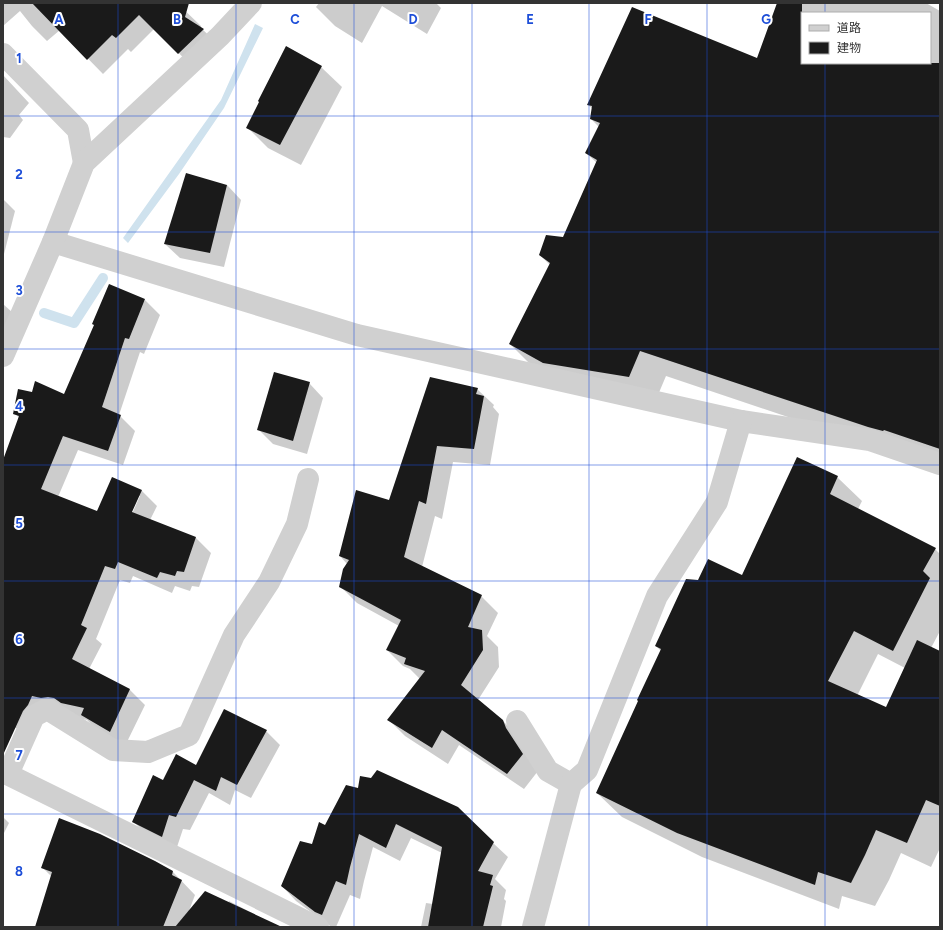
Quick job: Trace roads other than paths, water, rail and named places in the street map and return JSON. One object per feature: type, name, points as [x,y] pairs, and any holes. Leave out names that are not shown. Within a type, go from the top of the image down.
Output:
[{"type":"street","points":[[3,356],[53,242],[84,163],[214,41],[251,3]]},
{"type":"street","points":[[3,54],[78,130],[84,163]]},
{"type":"street","points":[[53,242],[357,335],[741,421],[870,440],[940,464]]},
{"type":"street","points":[[533,927],[571,784],[587,770],[657,596],[717,502],[741,421]]},
{"type":"street","points":[[308,479],[297,524],[269,582],[234,635],[189,735],[148,752],[113,750],[47,709],[34,716],[6,773],[318,927]]},
{"type":"street","points":[[517,721],[548,771],[571,784]]},
{"type":"water","points":[[255,24],[263,28],[224,108],[179,174],[128,243],[123,238],[221,100]]},
{"type":"waterway","points":[[44,313],[74,323],[103,278]]}]
